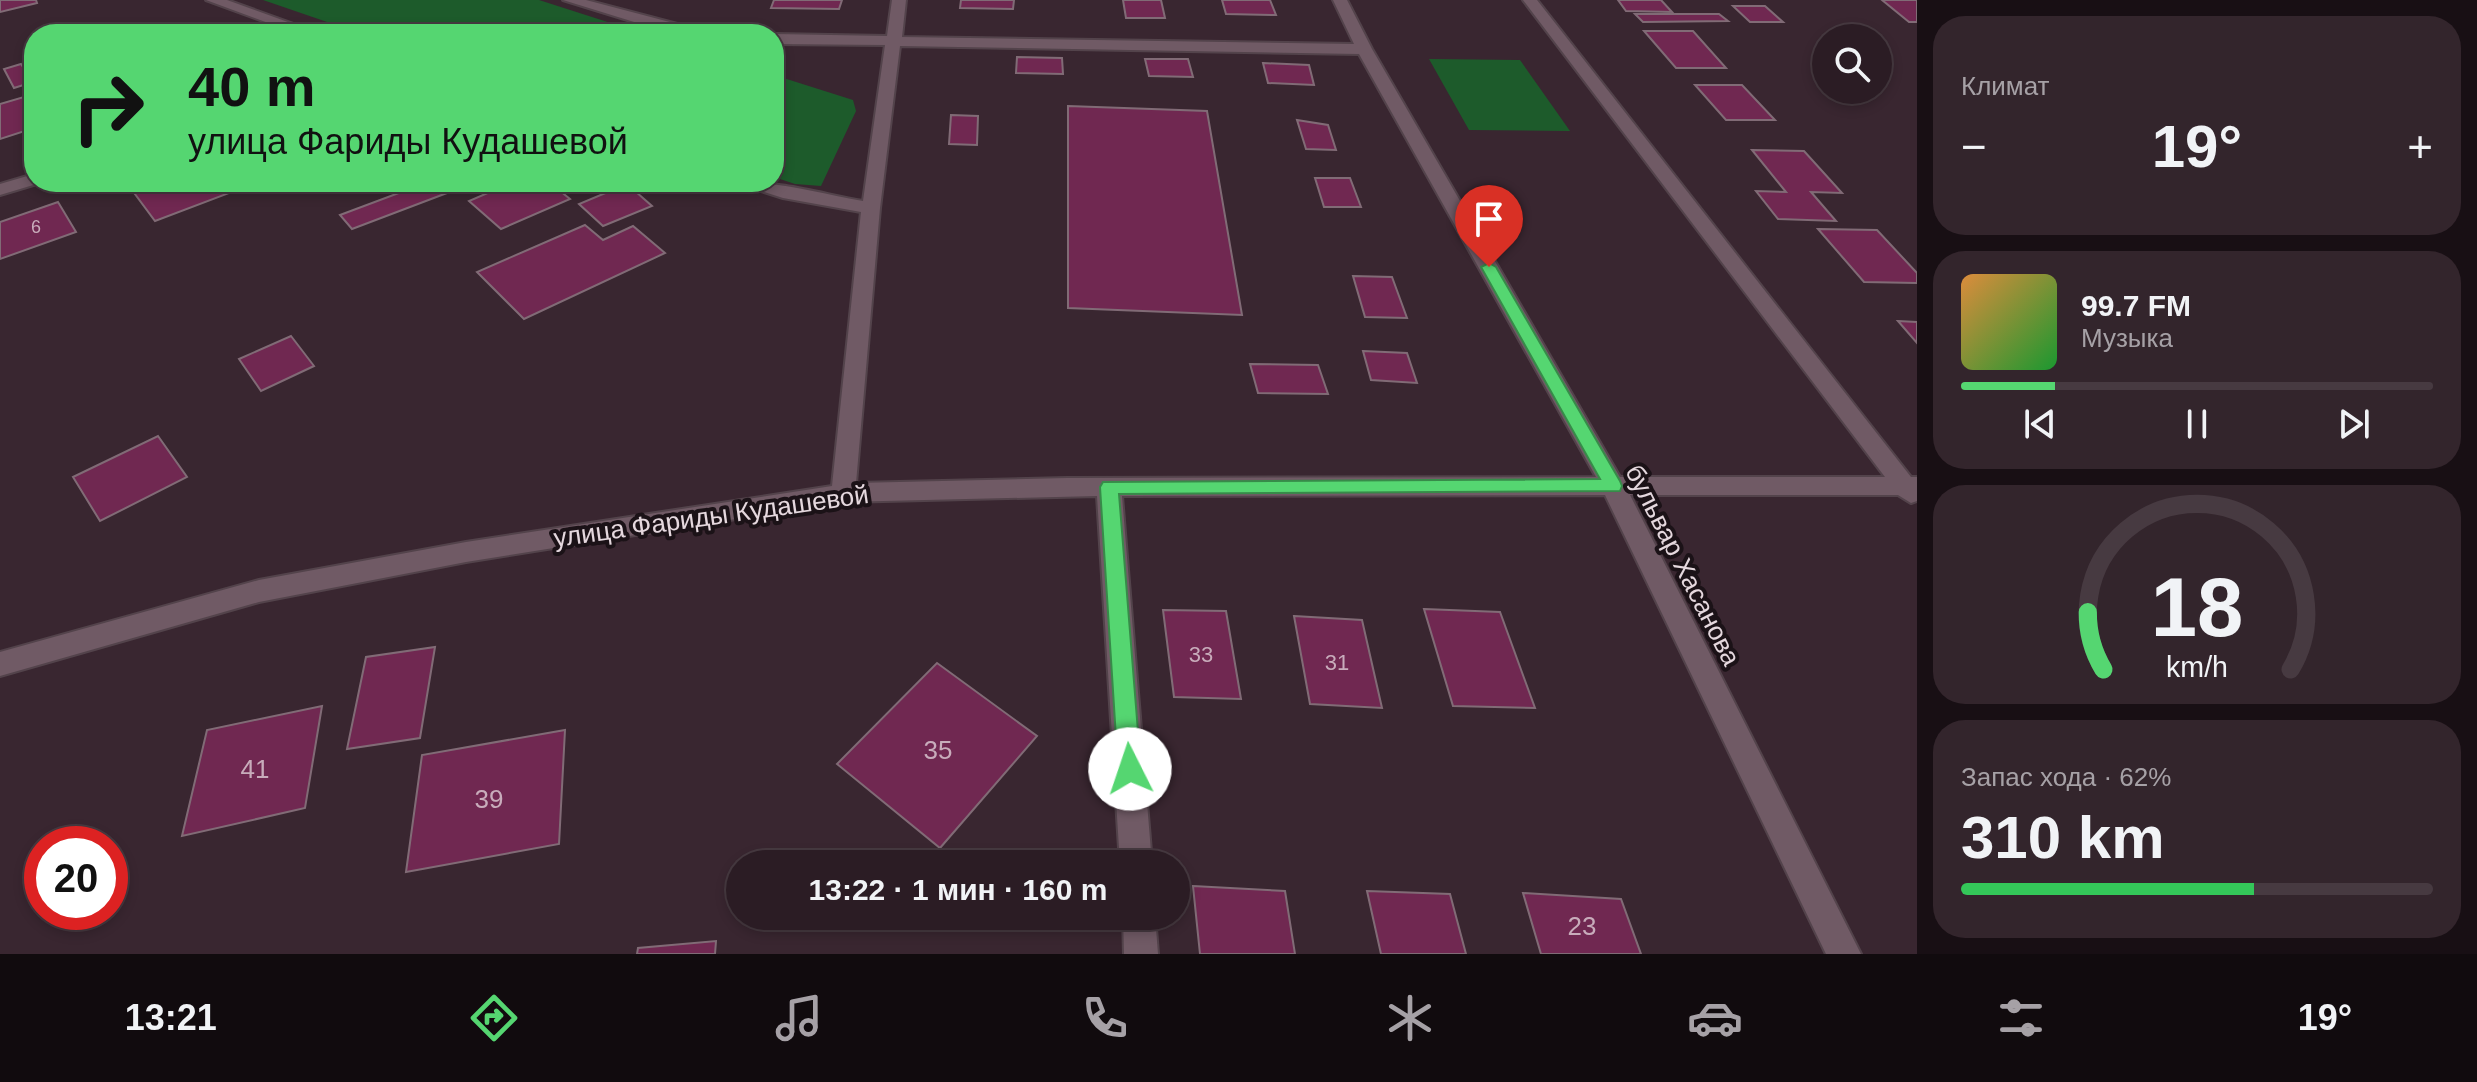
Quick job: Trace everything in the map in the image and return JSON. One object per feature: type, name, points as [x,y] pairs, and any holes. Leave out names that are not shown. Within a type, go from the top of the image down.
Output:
[{"type":"street","points":[[213,0],[284,24]]},
{"type":"street","points":[[570,0],[653,24]]},
{"type":"street","points":[[843,493],[871,208],[899,0]]},
{"type":"street","name":"бульвар Хасанова","points":[[1340,0],[1364,49],[1613,486],[1844,954]]},
{"type":"street","points":[[1530,0],[1913,492]]},
{"type":"street","points":[[784,39],[1364,49]]},
{"type":"street","points":[[0,190],[24,182]]},
{"type":"street","points":[[780,192],[871,208]]},
{"type":"street","name":"улица Фариды Кудашевой","points":[[0,664],[259,591],[466,552],[843,493],[1109,487],[1613,486],[1913,492]]},
{"type":"street","points":[[1109,487],[1135,850]]},
{"type":"street","points":[[1140,930],[1141,954]]},
{"type":"green space","points":[[263,0],[539,0],[614,24],[333,24]]},
{"type":"green space","points":[[1429,59],[1520,60],[1570,131],[1469,130]]},
{"type":"green space","points":[[784,78],[853,100],[856,111],[821,186],[784,180]]},
{"type":"building","points":[[0,0],[36,0],[37,3],[0,12]]},
{"type":"building","points":[[774,0],[842,0],[839,9],[771,8]]},
{"type":"building","points":[[961,0],[1014,0],[1013,9],[960,8]]},
{"type":"building","points":[[1123,0],[1161,0],[1165,18],[1126,18]]},
{"type":"building","points":[[1222,0],[1270,0],[1276,15],[1226,14]]},
{"type":"building","points":[[1618,0],[1661,0],[1672,12],[1626,11]]},
{"type":"building","points":[[1882,0],[1917,0],[1917,22],[1909,22]]},
{"type":"building","points":[[1733,6],[1765,6],[1783,22],[1750,22]]},
{"type":"building","points":[[1635,14],[1719,14],[1728,21],[1643,22]]},
{"type":"building","points":[[1644,31],[1693,31],[1726,68],[1676,68]]},
{"type":"building","points":[[1017,57],[1062,58],[1063,74],[1016,73]]},
{"type":"building","points":[[1145,59],[1188,59],[1193,77],[1149,76]]},
{"type":"building","points":[[1263,63],[1309,65],[1314,85],[1268,83]]},
{"type":"building","points":[[21,64],[24,85],[14,88],[4,69]]},
{"type":"building","points":[[1695,85],[1742,85],[1775,120],[1726,120]]},
{"type":"building","points":[[24,97],[24,131],[0,139],[0,104]]},
{"type":"building","points":[[1068,106],[1207,111],[1242,315],[1068,308]]},
{"type":"building","points":[[951,115],[978,116],[977,145],[949,144]]},
{"type":"building","points":[[1297,120],[1328,125],[1336,150],[1306,149]]},
{"type":"building","points":[[1752,150],[1804,151],[1842,193],[1811,192],[1836,221],[1778,219],[1756,191],[1786,192]]},
{"type":"building","points":[[1315,178],[1350,178],[1361,207],[1324,207]]},
{"type":"building","points":[[133,192],[232,192],[155,221]]},
{"type":"building","points":[[401,192],[450,192],[352,229],[340,215]]},
{"type":"building","points":[[490,192],[561,192],[570,199],[501,229],[469,201]]},
{"type":"building","points":[[608,192],[636,192],[652,206],[603,226],[579,204]]},
{"type":"building","points":[[58,202],[76,232],[0,259],[0,222]]},
{"type":"building","points":[[585,225],[603,240],[633,226],[665,253],[524,319],[477,272]]},
{"type":"building","points":[[1818,229],[1877,230],[1917,273],[1917,283],[1864,282]]},
{"type":"building","points":[[1353,276],[1392,277],[1407,318],[1365,317]]},
{"type":"building","points":[[1898,321],[1917,322],[1917,343]]},
{"type":"building","points":[[291,336],[314,366],[261,391],[239,359]]},
{"type":"building","points":[[1363,351],[1407,353],[1417,383],[1371,380]]},
{"type":"building","points":[[1250,364],[1318,365],[1328,394],[1258,393]]},
{"type":"building","points":[[158,436],[187,477],[100,521],[73,477]]},
{"type":"building","points":[[1424,609],[1500,612],[1535,708],[1453,706]]},
{"type":"building","points":[[1163,610],[1226,611],[1241,699],[1174,697]]},
{"type":"building","points":[[1294,616],[1362,620],[1382,708],[1310,704]]},
{"type":"building","points":[[435,647],[420,738],[347,749],[366,657]]},
{"type":"building","points":[[937,663],[1037,736],[940,848],[837,764]]},
{"type":"building","points":[[322,706],[305,808],[182,836],[207,730]]},
{"type":"building","points":[[565,730],[559,844],[406,872],[422,755]]},
{"type":"building","points":[[1193,886],[1285,891],[1295,954],[1200,954]]},
{"type":"building","points":[[1367,891],[1450,894],[1466,954],[1381,954]]},
{"type":"building","points":[[1523,893],[1621,899],[1641,954],[1541,954]]},
{"type":"building","points":[[716,941],[715,954],[637,954],[638,948]]},
{"type":"route","points":[[1130,769],[1109,487],[1613,486],[1489,267]]}]
